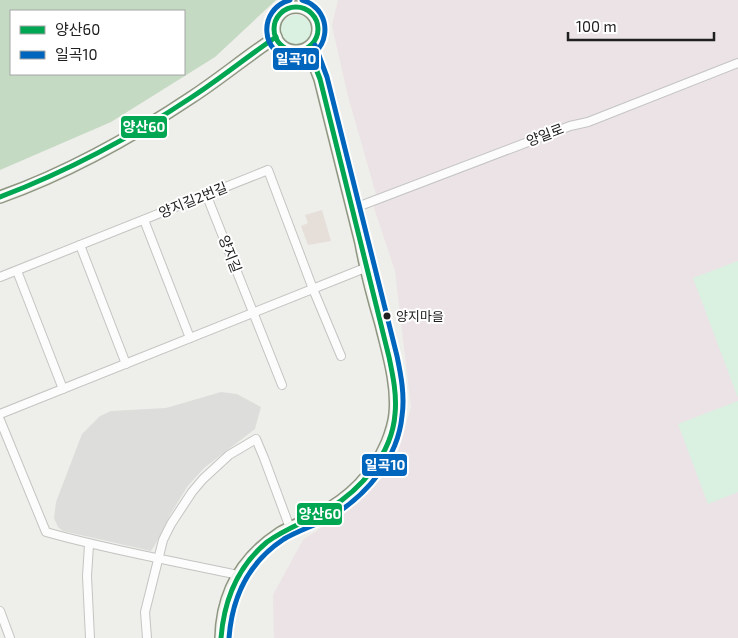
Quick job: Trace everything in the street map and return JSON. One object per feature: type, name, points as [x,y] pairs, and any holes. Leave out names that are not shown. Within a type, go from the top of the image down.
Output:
[{"type":"street","points":[[309,5],[318,26],[318,36],[308,48],[300,51],[289,50],[282,46],[276,37],[275,23],[282,12],[309,5]]},
{"type":"street","points":[[0,197],[62,172],[112,146],[193,97],[276,37]]},
{"type":"street","points":[[221,638],[222,618],[226,601],[238,575],[258,551],[279,534],[333,506],[357,489],[375,467],[393,428],[396,413],[395,390],[389,356],[365,268],[320,79],[308,48]]},
{"type":"street","name":"양일로","points":[[352,209],[570,126],[588,122],[738,63]]},
{"type":"street","name":"양지길2번길","points":[[0,277],[268,170],[313,289]]},
{"type":"street","name":"양지길","points":[[206,194],[282,385]]},
{"type":"street","points":[[144,220],[190,338]]},
{"type":"street","points":[[80,245],[126,364]]},
{"type":"street","points":[[0,414],[365,268]]},
{"type":"street","points":[[17,271],[63,388]]},
{"type":"street","points":[[313,289],[341,356]]},
{"type":"street","points":[[0,420],[46,532],[89,545],[238,575]]},
{"type":"street","points":[[147,638],[145,612],[163,540],[192,492],[229,455],[256,439],[290,528]]},
{"type":"street","points":[[89,545],[87,576],[90,638]]},
{"type":"street","points":[[0,611],[10,638]]},
{"type":"shaded area","points":[[338,0],[738,0],[738,638],[274,638],[273,595],[303,540],[357,504],[394,466],[411,407],[395,271],[374,208],[376,194],[348,96],[332,26]]},
{"type":"shaded area","points":[[322,210],[331,241],[308,245],[301,226],[308,223],[305,215]]},
{"type":"shaded area","points":[[221,392],[237,394],[261,407],[255,429],[204,468],[187,487],[151,551],[63,531],[58,527],[54,518],[56,502],[82,434],[100,416],[111,411],[166,408]]},
{"type":"green space","points":[[0,0],[276,0],[215,57],[111,122],[0,170]]},
{"type":"green space","points":[[296,15],[302,16],[307,20],[311,25],[311,37],[307,42],[302,46],[296,47],[290,46],[285,42],[281,37],[280,31],[281,25],[285,20],[290,16]]},
{"type":"green space","points":[[738,261],[738,398],[693,278]]},
{"type":"green space","points":[[738,401],[738,492],[708,504],[678,424]]},
{"type":"transit line","name":"일곡10","points":[[290,0],[279,5],[272,13],[268,22],[267,32],[274,50],[283,56],[294,59],[306,57],[315,52],[322,44],[325,34],[321,14],[313,5],[302,0]]},
{"type":"transit line","name":"양산60","points":[[292,7],[300,7],[312,13],[318,29],[312,45],[300,51],[292,51],[280,45],[274,33],[274,25],[280,13],[292,7]]},
{"type":"transit line","name":"양산60","points":[[0,197],[75,164],[146,126],[203,90],[276,37]]},
{"type":"transit line","name":"일곡10","points":[[229,638],[238,595],[244,582],[261,558],[284,539],[332,516],[368,486],[387,461],[394,446],[402,416],[403,393],[397,356],[327,77],[315,45]]},
{"type":"transit line","name":"양산60","points":[[221,638],[225,610],[229,598],[240,573],[248,562],[267,542],[327,510],[352,492],[381,457],[393,429],[395,393],[389,357],[320,79],[308,48]]},
{"type":"place","name":"양지마을","points":[[387,316]]}]
